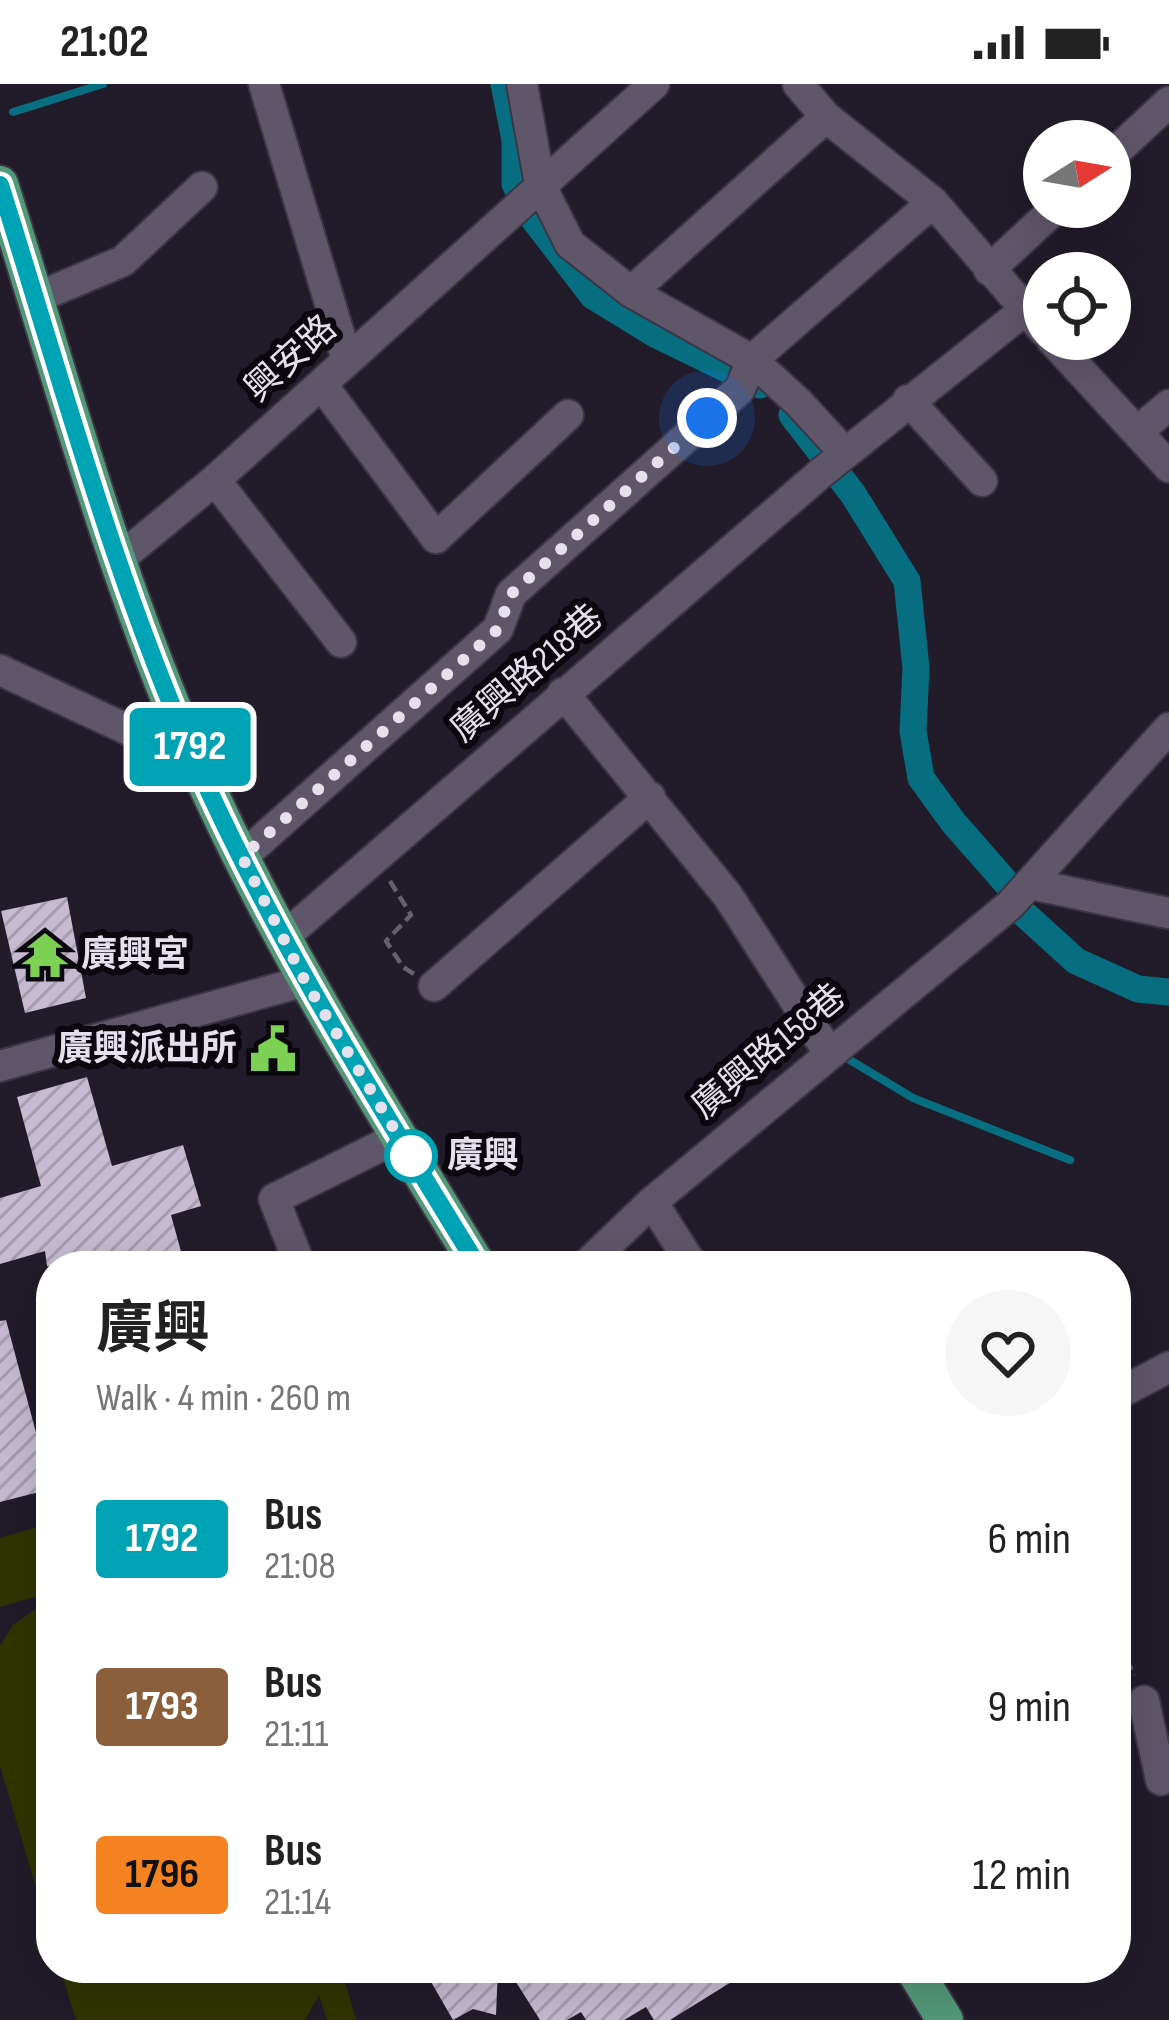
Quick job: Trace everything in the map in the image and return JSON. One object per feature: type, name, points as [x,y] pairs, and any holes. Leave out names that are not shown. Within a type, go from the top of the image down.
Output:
[{"type":"main road","points":[[0,184],[118,560],[195,760],[305,981],[469,1251]]},
{"type":"main road","points":[[922,1983],[945,2020]]},
{"type":"street","points":[[264,84],[347,360]]},
{"type":"street","points":[[522,84],[540,184],[570,244],[746,375],[799,402],[833,463]]},
{"type":"street","points":[[540,184],[654,84]]},
{"type":"street","points":[[798,84],[826,117],[933,202],[1023,308]]},
{"type":"street","points":[[1131,137],[1169,102]]},
{"type":"street","points":[[632,292],[826,117]]},
{"type":"street","name":"興安路","points":[[118,560],[322,385],[540,184]]},
{"type":"street","points":[[36,298],[123,261],[202,188]]},
{"type":"street","points":[[242,857],[498,629],[511,594],[933,202]]},
{"type":"street","points":[[989,270],[1034,228]]},
{"type":"street","name":"廣興路218巷","points":[[285,936],[908,400],[1023,327]]},
{"type":"street","points":[[1071,360],[1169,467]]},
{"type":"street","points":[[322,385],[436,538],[568,415]]},
{"type":"street","points":[[908,400],[982,481]]},
{"type":"street","points":[[1137,432],[1169,405]]},
{"type":"street","points":[[215,479],[341,642]]},
{"type":"street","points":[[0,670],[195,760]]},
{"type":"street","points":[[563,693],[728,896],[829,1053]]},
{"type":"street","name":"廣興路158巷","points":[[600,1251],[652,1202],[1020,894],[1167,733]]},
{"type":"street","points":[[434,986],[650,797]]},
{"type":"street","points":[[1020,894],[1168,913]]},
{"type":"street","points":[[0,1066],[305,981]]},
{"type":"street","points":[[294,1251],[274,1199],[399,1137]]},
{"type":"street","points":[[652,1202],[683,1251]]},
{"type":"street","points":[[1131,1387],[1169,1366]]},
{"type":"street","points":[[1144,1701],[1166,1782]]},
{"type":"path","points":[[376,857],[411,915],[386,941],[403,967],[434,986]]},
{"type":"path","points":[[1131,1667],[1144,1701]]},
{"type":"green space","points":[[36,1527],[36,1596],[0,1607],[0,1538]]},
{"type":"green space","points":[[36,1609],[36,1887],[0,1766],[0,1646],[13,1625]]},
{"type":"green space","points":[[65,1983],[345,1983],[356,2020],[327,2020],[319,1995],[305,2020],[76,2020]]},
{"type":"building","name":"廣興宮","points":[[67,897],[86,998],[25,1013],[1,911]]},
{"type":"building","points":[[87,1077],[112,1166],[183,1145],[201,1206],[171,1215],[181,1251],[36,1251],[0,1264],[0,1198],[41,1186],[17,1097]]},
{"type":"building","points":[[6,1320],[36,1433],[36,1493],[0,1502],[0,1321]]},
{"type":"building","points":[[432,1983],[497,1983],[496,2015],[473,2009],[453,2020]]},
{"type":"building","points":[[517,1983],[730,1983],[670,2020],[654,2020],[646,2007],[624,2020],[586,2020],[581,2012],[567,2020],[540,2020]]},
{"type":"waterway","points":[[13,112],[103,84]]},
{"type":"waterway","points":[[504,84],[515,140],[515,184],[533,218],[593,296],[655,334],[760,385]]},
{"type":"waterway","points":[[792,415],[853,494],[907,581],[916,668],[913,731],[921,778],[1010,887],[1022,912],[1076,961],[1138,989],[1169,992]]},
{"type":"waterway","points":[[850,1060],[913,1098],[1070,1160]]},
{"type":"bus line","name":"1792","points":[[0,185],[118,560],[195,760],[305,981],[469,1251]]},
{"type":"place","name":"廣興宮","points":[[45,955]]},
{"type":"place","name":"廣興派出所","points":[[273,1049]]},
{"type":"place","name":"廣興","points":[[411,1156]]},
{"type":"route","points":[[411,1156],[418,1169],[305,981],[242,857],[498,629],[511,594],[707,418]]}]
